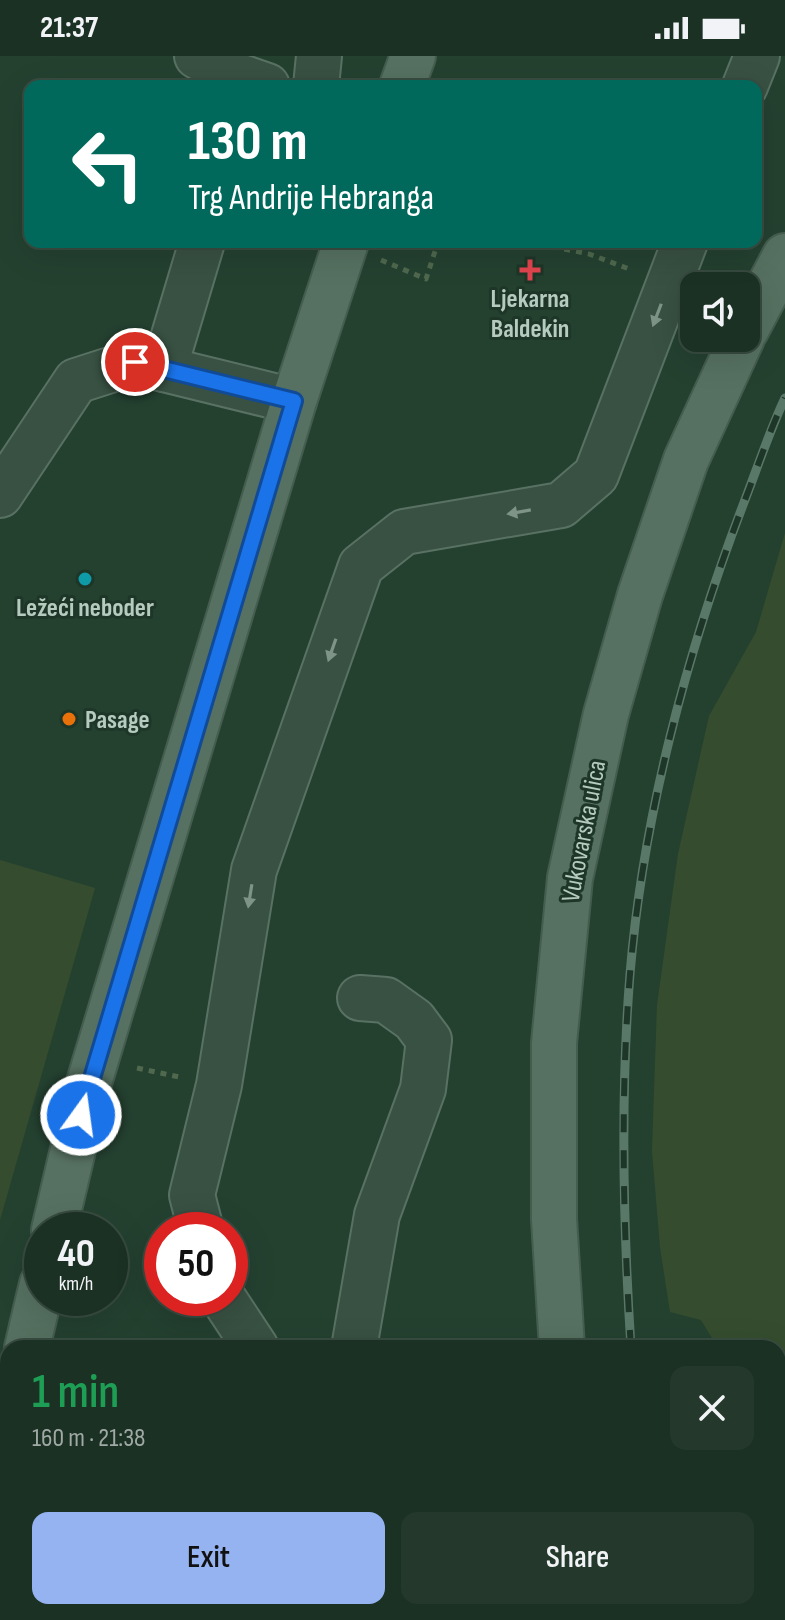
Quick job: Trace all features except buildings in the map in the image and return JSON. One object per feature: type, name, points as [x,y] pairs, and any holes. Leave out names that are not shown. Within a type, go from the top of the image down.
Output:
[{"type":"main road","points":[[404,80],[413,56]]},
{"type":"main road","points":[[58,1212],[88,1086],[294,401],[359,249]]},
{"type":"main road","points":[[760,303],[785,256]]},
{"type":"main road","name":"Vukovarska ulica","points":[[562,1340],[554,1219],[554,1043],[570,878],[606,714],[640,595],[686,460],[736,352]]},
{"type":"main road","points":[[29,1340],[34,1316]]},
{"type":"street","points":[[197,56],[224,71],[250,80]]},
{"type":"street","points":[[317,80],[319,56]]},
{"type":"street","points":[[747,80],[757,56]]},
{"type":"street","points":[[164,369],[200,248]]},
{"type":"street","points":[[196,1212],[192,1195],[219,1085],[254,870],[361,566],[404,532],[561,505],[596,475],[683,248]]},
{"type":"street","points":[[0,495],[76,381],[135,362],[294,401]]},
{"type":"street","points":[[355,1340],[377,1215],[423,1089],[429,1040],[414,1020],[386,1000],[360,998]]},
{"type":"street","points":[[235,1316],[251,1340]]},
{"type":"path","points":[[359,249],[426,279],[436,248]]},
{"type":"path","points":[[559,248],[589,254]]},
{"type":"green space","points":[[785,533],[785,1340],[713,1340],[701,1320],[670,1312],[660,1247],[652,1151],[657,1005],[678,854],[709,716],[756,632]]},
{"type":"green space","points":[[0,860],[95,888],[0,1220]]},
{"type":"railway","points":[[631,1340],[625,1207],[625,1067],[630,974],[645,855],[670,735],[686,676],[723,561],[785,398]]},
{"type":"place","name":"Ljekarna Baldekin","points":[[530,270]]},
{"type":"place","name":"Ležeći neboder","points":[[85,579]]},
{"type":"place","name":"Pasage","points":[[69,719]]},
{"type":"route","points":[[81,1115],[294,401],[135,362]]}]
